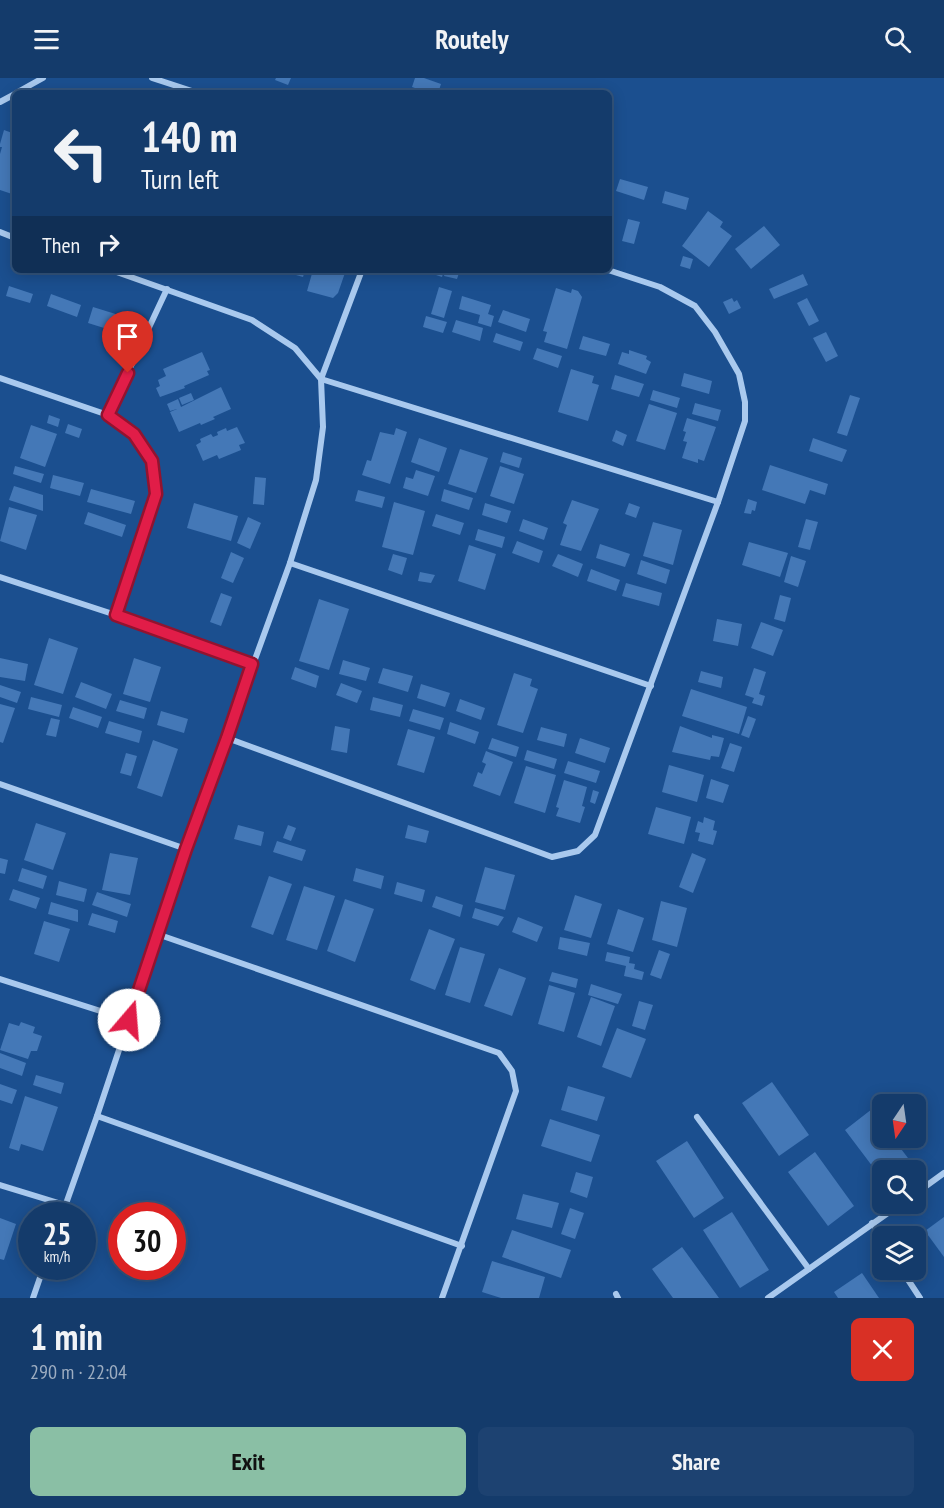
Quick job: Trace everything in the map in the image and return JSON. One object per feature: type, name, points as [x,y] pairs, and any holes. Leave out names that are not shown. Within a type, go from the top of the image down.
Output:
[{"type":"street","points":[[21,90],[43,78]]},
{"type":"street","points":[[152,78],[189,90]]},
{"type":"street","points":[[227,738],[552,857],[578,851],[595,835],[718,502],[745,421],[745,402],[739,374],[715,332],[695,306],[660,287],[612,271]]},
{"type":"street","points":[[120,273],[252,320],[294,348],[321,379],[718,502]]},
{"type":"street","points":[[66,1202],[186,849],[290,563],[316,480],[323,427],[321,379],[361,273]]},
{"type":"street","points":[[108,415],[167,289]]},
{"type":"street","points":[[0,378],[108,415],[134,434],[152,461],[156,494],[116,615]]},
{"type":"street","points":[[290,563],[651,686]]},
{"type":"street","points":[[0,577],[116,615],[252,664]]},
{"type":"street","points":[[0,784],[186,849]]},
{"type":"street","points":[[158,934],[499,1053],[512,1071],[516,1091],[442,1298]]},
{"type":"street","points":[[0,979],[129,1020]]},
{"type":"street","points":[[97,1116],[462,1246]]},
{"type":"street","points":[[697,1117],[809,1269]]},
{"type":"street","points":[[926,1186],[944,1173]]},
{"type":"street","points":[[0,1185],[53,1202]]},
{"type":"street","points":[[768,1298],[778,1295],[809,1269],[886,1214]]},
{"type":"street","points":[[33,1298],[39,1280]]},
{"type":"street","points":[[908,1280],[920,1298]]},
{"type":"building","points":[[276,78],[291,78],[288,85],[275,80]]},
{"type":"building","points":[[415,78],[424,78],[441,84],[439,90],[421,90],[412,87]]},
{"type":"building","points":[[4,130],[12,133],[12,194],[0,190],[2,147],[0,144]]},
{"type":"building","points":[[620,179],[648,187],[644,200],[616,191]]},
{"type":"building","points":[[665,191],[689,198],[686,210],[662,203]]},
{"type":"building","points":[[708,211],[723,222],[720,227],[732,236],[709,267],[682,246]]},
{"type":"building","points":[[628,219],[640,222],[634,244],[622,241]]},
{"type":"building","points":[[764,226],[780,245],[751,269],[735,249]]},
{"type":"building","points":[[683,256],[693,259],[690,269],[680,266]]},
{"type":"building","points":[[289,273],[304,273],[303,277]]},
{"type":"building","points":[[312,273],[345,273],[338,293],[333,298],[307,291]]},
{"type":"building","points":[[430,273],[443,273],[442,277]]},
{"type":"building","points":[[445,273],[459,273],[457,279],[444,276]]},
{"type":"building","points":[[803,274],[808,285],[774,299],[769,289]]},
{"type":"building","points":[[9,286],[33,294],[30,303],[6,296]]},
{"type":"building","points":[[439,287],[452,291],[444,318],[431,314]]},
{"type":"building","points":[[556,288],[571,293],[572,289],[578,291],[582,297],[567,349],[544,342],[547,332],[543,331]]},
{"type":"building","points":[[51,294],[81,305],[77,317],[47,306]]},
{"type":"building","points":[[462,296],[491,305],[488,314],[494,316],[491,327],[478,323],[480,315],[459,309]]},
{"type":"building","points":[[732,298],[734,302],[737,300],[741,308],[729,314],[723,302]]},
{"type":"building","points":[[807,298],[819,321],[809,326],[797,303]]},
{"type":"building","points":[[93,307],[122,316],[117,332],[88,323]]},
{"type":"building","points":[[503,310],[530,319],[526,332],[498,322]]},
{"type":"building","points":[[426,316],[447,322],[443,333],[423,327]]},
{"type":"building","points":[[456,320],[483,328],[480,341],[452,332]]},
{"type":"building","points":[[826,332],[838,356],[826,362],[813,338]]},
{"type":"building","points":[[496,333],[523,342],[520,351],[493,342]]},
{"type":"building","points":[[583,336],[610,344],[606,356],[579,349]]},
{"type":"building","points":[[537,348],[562,356],[558,368],[533,359]]},
{"type":"building","points":[[629,350],[647,356],[646,359],[651,362],[646,374],[618,364],[622,352],[629,354]]},
{"type":"building","points":[[202,352],[210,370],[207,371],[209,375],[184,386],[185,388],[160,397],[156,388],[160,386],[158,380],[166,376],[163,369]]},
{"type":"building","points":[[571,369],[594,376],[592,383],[599,385],[588,421],[558,412]]},
{"type":"building","points":[[684,373],[712,381],[709,394],[681,386]]},
{"type":"building","points":[[615,375],[644,384],[639,397],[611,389]]},
{"type":"building","points":[[221,387],[231,409],[213,417],[215,419],[179,432],[170,412],[177,409],[170,411],[167,404],[178,399],[181,407]]},
{"type":"building","points":[[653,390],[680,398],[677,408],[650,400]]},
{"type":"building","points":[[191,393],[194,400],[182,405],[179,398]]},
{"type":"building","points":[[850,395],[860,398],[847,436],[837,433]]},
{"type":"building","points":[[695,403],[721,410],[718,421],[692,414]]},
{"type":"building","points":[[649,404],[677,413],[665,450],[636,441]]},
{"type":"building","points":[[49,415],[60,419],[58,427],[47,423]]},
{"type":"building","points":[[687,418],[716,427],[704,461],[698,459],[698,463],[682,458],[687,442],[683,441],[686,432],[683,431]]},
{"type":"building","points":[[68,424],[82,429],[79,438],[65,433]]},
{"type":"building","points":[[31,425],[57,434],[45,467],[20,458]]},
{"type":"building","points":[[237,427],[245,443],[239,445],[241,450],[219,459],[217,455],[203,461],[196,445],[201,442],[200,439],[211,434],[213,437],[218,435],[217,432],[226,428],[227,431]]},
{"type":"building","points":[[396,428],[407,432],[390,484],[362,475],[367,460],[371,461],[380,432],[394,435]]},
{"type":"building","points":[[616,430],[627,435],[623,446],[612,441]]},
{"type":"building","points":[[419,438],[447,448],[439,472],[411,462]]},
{"type":"building","points":[[813,438],[847,450],[842,462],[809,451]]},
{"type":"building","points":[[460,449],[488,458],[476,493],[448,484]]},
{"type":"building","points":[[503,452],[522,458],[519,468],[500,462]]},
{"type":"building","points":[[770,465],[828,484],[825,495],[810,490],[805,504],[762,490]]},
{"type":"building","points":[[15,466],[44,474],[41,483],[13,474]]},
{"type":"building","points":[[500,466],[524,474],[514,504],[490,496]]},
{"type":"building","points":[[416,470],[435,476],[428,496],[403,488],[406,477],[413,479]]},
{"type":"building","points":[[53,475],[84,483],[80,496],[50,488]]},
{"type":"building","points":[[255,477],[266,478],[264,505],[253,504]]},
{"type":"building","points":[[14,486],[43,495],[43,511],[9,500]]},
{"type":"building","points":[[91,489],[135,501],[131,514],[87,502]]},
{"type":"building","points":[[444,489],[473,498],[469,510],[441,501]]},
{"type":"building","points":[[358,490],[385,497],[382,508],[355,501]]},
{"type":"building","points":[[748,499],[757,502],[755,511],[752,510],[751,514],[744,513]]},
{"type":"building","points":[[572,500],[599,509],[581,551],[560,545],[567,525],[563,523]]},
{"type":"building","points":[[394,502],[425,511],[413,555],[382,547]]},
{"type":"building","points":[[194,503],[238,516],[231,541],[187,528]]},
{"type":"building","points":[[485,503],[511,511],[507,523],[482,515]]},
{"type":"building","points":[[629,503],[640,507],[636,518],[625,514]]},
{"type":"building","points":[[9,507],[37,515],[26,550],[0,541]]},
{"type":"building","points":[[88,512],[126,525],[122,537],[84,524]]},
{"type":"building","points":[[436,514],[464,523],[460,535],[432,526]]},
{"type":"building","points":[[248,517],[261,523],[250,549],[237,543]]},
{"type":"building","points":[[523,519],[548,528],[544,540],[519,531]]},
{"type":"building","points":[[806,519],[818,522],[810,550],[798,547]]},
{"type":"building","points":[[653,522],[682,530],[673,565],[643,556]]},
{"type":"building","points":[[478,529],[505,537],[502,548],[475,540]]},
{"type":"building","points":[[517,541],[543,551],[539,563],[512,553]]},
{"type":"building","points":[[749,542],[788,553],[780,577],[742,565]]},
{"type":"building","points":[[600,544],[630,554],[625,567],[596,558]]},
{"type":"building","points":[[469,545],[496,554],[485,590],[458,581]]},
{"type":"building","points":[[231,552],[244,558],[233,583],[221,578]]},
{"type":"building","points":[[393,554],[407,558],[402,575],[388,570]]},
{"type":"building","points":[[558,554],[583,564],[578,577],[552,566]]},
{"type":"building","points":[[791,556],[806,561],[798,587],[784,582]]},
{"type":"building","points":[[641,560],[670,570],[666,584],[637,574]]},
{"type":"building","points":[[591,569],[620,580],[616,591],[587,581]]},
{"type":"building","points":[[420,572],[435,575],[431,583],[418,581]]},
{"type":"building","points":[[626,583],[662,593],[659,606],[622,596]]},
{"type":"building","points":[[221,593],[232,597],[221,626],[210,622]]},
{"type":"building","points":[[780,595],[791,598],[785,622],[774,619]]},
{"type":"building","points":[[319,599],[349,609],[329,670],[299,661]]},
{"type":"building","points":[[717,619],[742,624],[738,646],[713,641]]},
{"type":"building","points":[[761,622],[783,630],[773,656],[751,648]]},
{"type":"building","points":[[49,638],[78,648],[63,694],[34,685]]},
{"type":"building","points":[[0,658],[28,664],[25,681],[0,677]]},
{"type":"building","points":[[134,658],[161,667],[150,702],[123,694]]},
{"type":"building","points":[[343,660],[370,668],[366,681],[339,674]]},
{"type":"building","points":[[295,667],[319,676],[316,688],[291,679]]},
{"type":"building","points":[[383,668],[413,676],[408,692],[378,683]]},
{"type":"building","points":[[754,668],[766,672],[759,694],[765,696],[762,706],[752,703],[754,698],[745,695]]},
{"type":"building","points":[[701,671],[723,677],[721,688],[698,682]]},
{"type":"building","points":[[514,673],[532,679],[530,686],[538,689],[523,733],[497,725]]},
{"type":"building","points":[[81,682],[112,694],[106,709],[75,697]]},
{"type":"building","points":[[341,683],[362,691],[357,703],[336,695]]},
{"type":"building","points":[[421,684],[450,693],[445,707],[417,698]]},
{"type":"building","points":[[0,685],[21,692],[17,703],[0,697]]},
{"type":"building","points":[[691,689],[747,707],[739,734],[682,716]]},
{"type":"building","points":[[31,697],[62,705],[59,717],[28,709]]},
{"type":"building","points":[[373,697],[403,705],[400,717],[370,710]]},
{"type":"building","points":[[460,699],[485,708],[481,720],[456,711]]},
{"type":"building","points":[[120,700],[147,708],[144,719],[116,711]]},
{"type":"building","points":[[0,704],[15,708],[3,743],[0,742]]},
{"type":"building","points":[[73,707],[102,717],[98,728],[69,718]]},
{"type":"building","points":[[413,709],[444,718],[440,730],[409,721]]},
{"type":"building","points":[[161,711],[188,719],[184,733],[157,725]]},
{"type":"building","points":[[748,716],[756,719],[749,738],[741,735]]},
{"type":"building","points":[[51,718],[60,720],[56,737],[46,735]]},
{"type":"building","points":[[109,721],[142,731],[139,743],[105,733]]},
{"type":"building","points":[[450,722],[479,732],[475,744],[447,734]]},
{"type":"building","points":[[335,726],[350,729],[347,753],[331,750]]},
{"type":"building","points":[[680,726],[712,738],[712,735],[724,738],[719,757],[711,756],[710,760],[672,752]]},
{"type":"building","points":[[541,727],[567,734],[564,747],[537,740]]},
{"type":"building","points":[[408,729],[435,737],[424,773],[397,765]]},
{"type":"building","points":[[492,738],[519,747],[516,757],[488,749]]},
{"type":"building","points":[[580,738],[610,748],[605,763],[575,753]]},
{"type":"building","points":[[153,740],[178,749],[162,797],[137,788]]},
{"type":"building","points":[[730,743],[742,747],[734,772],[721,768]]},
{"type":"building","points":[[527,750],[557,759],[554,769],[524,760]]},
{"type":"building","points":[[486,751],[513,762],[500,796],[473,786],[478,772],[482,774],[486,764],[482,762]]},
{"type":"building","points":[[126,753],[137,756],[131,776],[120,773]]},
{"type":"building","points":[[568,761],[600,771],[596,783],[564,773]]},
{"type":"building","points":[[669,765],[704,775],[697,802],[662,792]]},
{"type":"building","points":[[526,766],[556,775],[545,813],[514,803]]},
{"type":"building","points":[[711,779],[729,785],[723,803],[706,798]]},
{"type":"building","points":[[564,780],[587,787],[582,806],[585,807],[580,823],[556,816],[559,808],[556,807]]},
{"type":"building","points":[[593,790],[599,792],[595,804],[590,802]]},
{"type":"building","points":[[656,807],[691,817],[684,844],[648,834]]},
{"type":"building","points":[[704,817],[715,821],[713,830],[717,831],[713,845],[698,841],[700,833],[695,832],[698,821],[703,823]]},
{"type":"building","points":[[36,823],[66,833],[53,870],[24,860]]},
{"type":"building","points":[[238,825],[264,832],[261,846],[234,839]]},
{"type":"building","points":[[288,825],[296,828],[291,841],[283,838]]},
{"type":"building","points":[[408,825],[429,831],[426,843],[405,838]]},
{"type":"building","points":[[277,841],[306,850],[302,861],[273,852]]},
{"type":"building","points":[[110,853],[138,858],[130,895],[102,890]]},
{"type":"building","points":[[692,853],[706,859],[693,893],[679,887]]},
{"type":"building","points":[[0,858],[8,860],[5,874],[0,873]]},
{"type":"building","points":[[485,867],[515,875],[505,910],[475,902]]},
{"type":"building","points":[[22,868],[47,876],[43,889],[18,881]]},
{"type":"building","points":[[356,868],[384,876],[381,889],[353,881]]},
{"type":"building","points":[[269,876],[292,884],[273,935],[251,927]]},
{"type":"building","points":[[59,881],[87,889],[84,902],[56,895]]},
{"type":"building","points":[[397,882],[425,890],[422,902],[394,894]]},
{"type":"building","points":[[304,886],[335,896],[317,950],[286,940]]},
{"type":"building","points":[[13,889],[40,898],[36,909],[9,900]]},
{"type":"building","points":[[97,892],[131,904],[127,917],[92,905]]},
{"type":"building","points":[[575,895],[602,904],[591,938],[564,930]]},
{"type":"building","points":[[436,896],[463,905],[460,917],[432,907]]},
{"type":"building","points":[[345,899],[374,909],[355,962],[327,951]]},
{"type":"building","points":[[661,901],[687,908],[677,947],[652,940]]},
{"type":"building","points":[[51,902],[78,910],[78,922],[48,914]]},
{"type":"building","points":[[475,908],[504,917],[498,926],[472,918]]},
{"type":"building","points":[[618,909],[644,918],[633,952],[607,944]]},
{"type":"building","points":[[92,913],[118,921],[115,933],[88,925]]},
{"type":"building","points":[[518,917],[543,927],[537,942],[512,932]]},
{"type":"building","points":[[44,921],[70,929],[59,962],[34,954]]},
{"type":"building","points":[[429,929],[455,939],[435,990],[410,980]]},
{"type":"building","points":[[560,937],[590,943],[587,956],[558,949]]},
{"type":"building","points":[[460,947],[485,954],[470,1003],[445,995]]},
{"type":"building","points":[[659,950],[670,954],[661,979],[650,975]]},
{"type":"building","points":[[607,952],[630,957],[629,963],[635,964],[634,969],[644,972],[642,980],[624,976],[626,966],[605,961]]},
{"type":"building","points":[[499,968],[526,978],[512,1016],[484,1006]]},
{"type":"building","points":[[552,972],[578,979],[576,988],[549,981]]},
{"type":"building","points":[[591,984],[622,994],[618,1004],[588,995]]},
{"type":"building","points":[[549,985],[575,993],[564,1032],[538,1024]]},
{"type":"building","points":[[591,997],[615,1006],[601,1046],[577,1037]]},
{"type":"building","points":[[639,1001],[653,1005],[645,1030],[632,1026]]},
{"type":"building","points":[[21,1022],[35,1027],[33,1033],[42,1036],[37,1051],[31,1051],[28,1059],[0,1050],[9,1023],[19,1026]]},
{"type":"building","points":[[617,1028],[646,1039],[631,1078],[602,1067]]},
{"type":"building","points":[[0,1053],[26,1063],[22,1076],[0,1068]]},
{"type":"building","points":[[36,1075],[64,1083],[61,1094],[33,1085]]},
{"type":"building","points":[[772,1082],[809,1135],[779,1156],[742,1103]]},
{"type":"building","points":[[0,1084],[17,1090],[12,1104],[0,1100]]},
{"type":"building","points":[[568,1086],[605,1097],[597,1121],[561,1110]]},
{"type":"building","points":[[25,1096],[58,1107],[43,1151],[21,1144],[19,1151],[9,1148]]},
{"type":"building","points":[[872,1109],[872,1148],[900,1148],[909,1160],[872,1160],[872,1166],[845,1130]]},
{"type":"building","points":[[550,1119],[600,1135],[591,1162],[541,1146]]},
{"type":"building","points":[[687,1141],[724,1198],[694,1218],[656,1161]]},
{"type":"building","points":[[815,1152],[854,1206],[828,1226],[788,1172]]},
{"type":"building","points":[[576,1172],[593,1177],[587,1198],[570,1192]]},
{"type":"building","points":[[523,1194],[559,1203],[552,1228],[516,1219]]},
{"type":"building","points":[[570,1208],[584,1213],[575,1239],[561,1234]]},
{"type":"building","points":[[732,1212],[769,1270],[740,1288],[703,1230]]},
{"type":"building","points":[[944,1217],[944,1257],[926,1232]]},
{"type":"building","points":[[0,1218],[16,1224],[4,1260],[0,1259]]},
{"type":"building","points":[[512,1230],[571,1250],[561,1278],[502,1257]]},
{"type":"building","points":[[682,1247],[719,1298],[673,1298],[652,1269]]},
{"type":"building","points":[[492,1261],[545,1277],[539,1298],[501,1298],[482,1292]]},
{"type":"building","points":[[862,1273],[879,1298],[838,1298],[834,1292]]},
{"type":"route","points":[[128,373],[108,415],[134,434],[152,461],[156,494],[116,615],[252,664],[186,849],[129,1020]]}]
